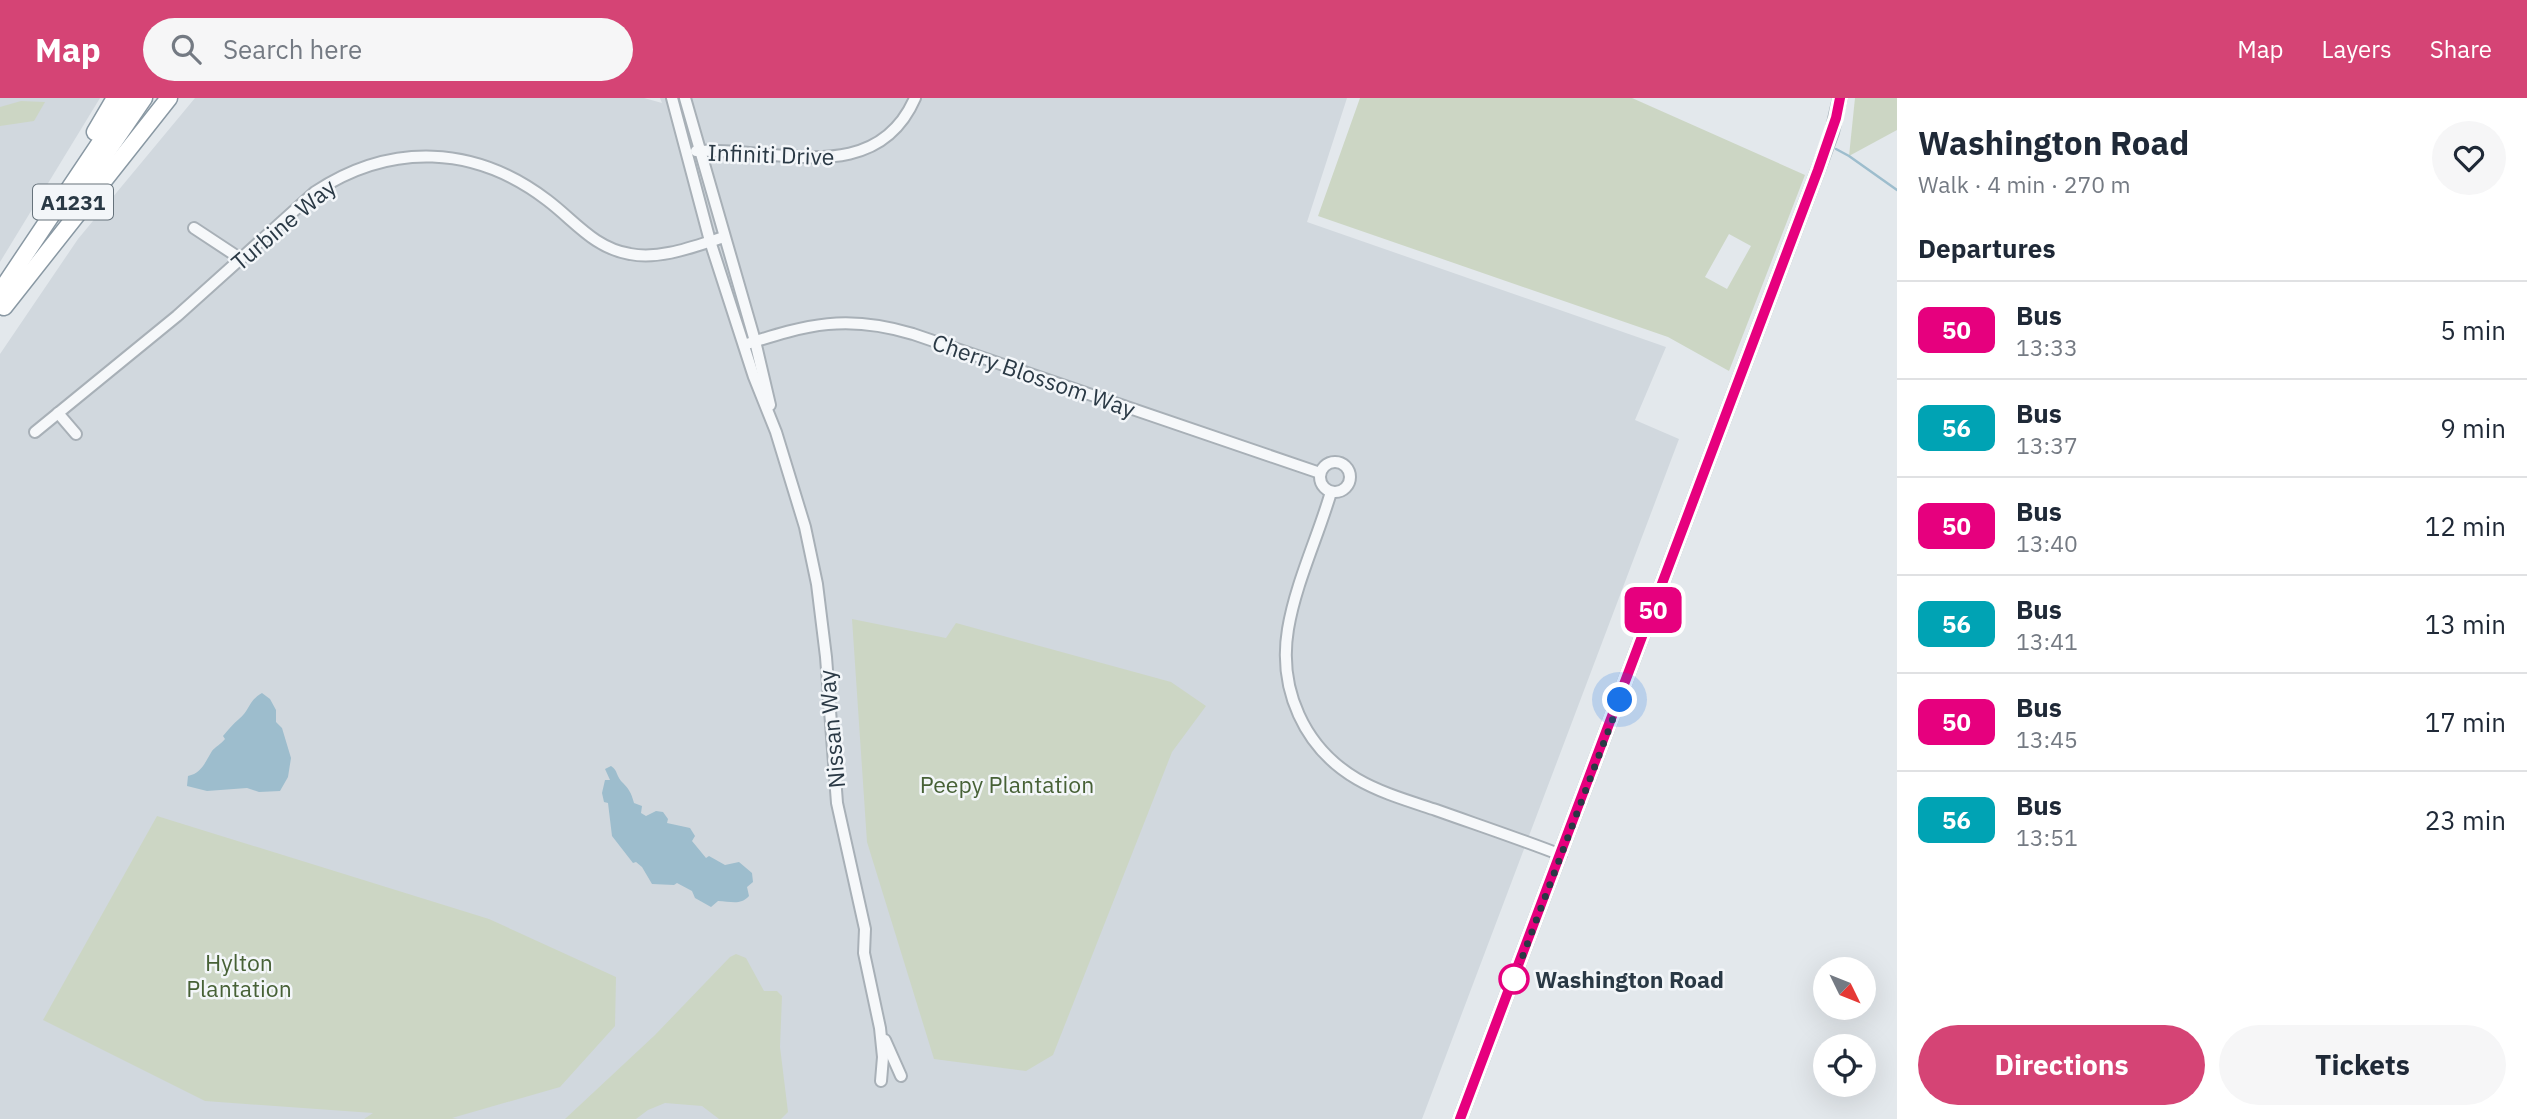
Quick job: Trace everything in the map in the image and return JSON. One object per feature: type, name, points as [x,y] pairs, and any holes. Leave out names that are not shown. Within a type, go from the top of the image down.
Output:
[{"type":"highway","points":[[20,260],[115,98]]},
{"type":"highway","name":"A1231","points":[[1,304],[20,260],[130,98]]},
{"type":"highway","name":"A1231","points":[[1,304],[144,98]]},
{"type":"highway","name":"A1231","points":[[1,304],[169,98]]},
{"type":"main road","points":[[1460,1119],[1818,170],[1840,98]]},
{"type":"street","name":"Nissan Way","points":[[672,98],[710,241],[749,343]]},
{"type":"street","name":"Nissan Way","points":[[685,98],[724,237],[749,343],[805,527],[817,584],[826,657],[837,803],[864,929],[864,953],[880,1028]]},
{"type":"street","name":"Infiniti Drive","points":[[687,152],[824,158],[845,156],[866,148],[887,134],[905,116],[915,98]]},
{"type":"street","name":"Turbine Way","points":[[35,432],[177,316],[300,204],[333,180],[372,164],[390,159],[426,156],[475,162],[506,173],[549,201],[597,242],[624,253],[656,254],[724,237]]},
{"type":"street","points":[[194,228],[241,258]]},
{"type":"street","name":"Cherry Blossom Way","points":[[749,343],[832,322],[863,322],[885,326],[1320,473],[1325,465],[1335,461],[1347,468],[1350,477],[1347,486],[1340,491],[1331,492],[1294,607],[1286,651],[1287,682],[1308,732],[1336,764],[1373,787],[1561,855]]},
{"type":"street","points":[[58,413],[76,434]]},
{"type":"street","points":[[1320,473],[1323,487],[1331,492]]},
{"type":"street","points":[[880,1028],[901,1076]]},
{"type":"street","points":[[880,1028],[883,1057],[881,1081]]},
{"type":"shaded area","points":[[0,98],[100,98],[0,262]]},
{"type":"shaded area","points":[[195,98],[644,98],[662,103],[660,98],[1347,98],[1307,222],[1666,347],[1635,420],[1679,439],[1422,1119],[0,1119],[0,354],[78,239]]},
{"type":"green space","points":[[1360,98],[1632,98],[1805,175],[1729,371],[1668,337],[1318,216]],"holes":[[[1729,234],[1751,246],[1727,289],[1705,277]]]},
{"type":"green space","points":[[1855,98],[1897,98],[1897,130],[1849,156]]},
{"type":"green space","points":[[21,101],[45,102],[34,121],[0,126],[0,107]]},
{"type":"green space","name":"Peepy Plantation","points":[[852,619],[946,638],[956,623],[1171,682],[1206,706],[1172,752],[1053,1055],[1026,1071],[934,1059],[867,842]]},
{"type":"green space","name":"Hylton Plantation","points":[[157,816],[489,919],[616,977],[615,1026],[560,1087],[452,1118],[458,1119],[364,1119],[373,1113],[205,1101],[43,1020]]},
{"type":"green space","points":[[736,954],[746,958],[764,991],[777,991],[782,996],[780,1047],[788,1112],[781,1119],[719,1119],[702,1106],[665,1103],[636,1119],[565,1119],[655,1035],[730,957]]},
{"type":"water","points":[[262,693],[270,699],[276,710],[276,722],[282,728],[291,758],[288,777],[280,791],[259,792],[247,788],[207,791],[187,786],[188,776],[200,770],[212,751],[225,739],[223,736]]},
{"type":"water","points":[[611,766],[634,803],[642,806],[641,813],[646,816],[656,811],[663,812],[668,819],[667,823],[690,828],[695,836],[692,841],[706,858],[709,856],[725,865],[739,862],[752,873],[753,882],[747,887],[749,896],[738,902],[718,901],[711,907],[695,898],[692,891],[677,883],[652,884],[642,867],[636,862],[633,863],[612,836],[608,803],[604,802],[602,793],[605,780],[610,780],[605,769]]},
{"type":"waterway","points":[[1836,149],[1897,190]]},
{"type":"bus line","name":"50","points":[[1460,1119],[1818,170],[1832,132],[1840,98]]},
{"type":"place","name":"Washington Road","points":[[1514,979]]},
{"type":"route","points":[[1514,979],[1620,700]]}]
